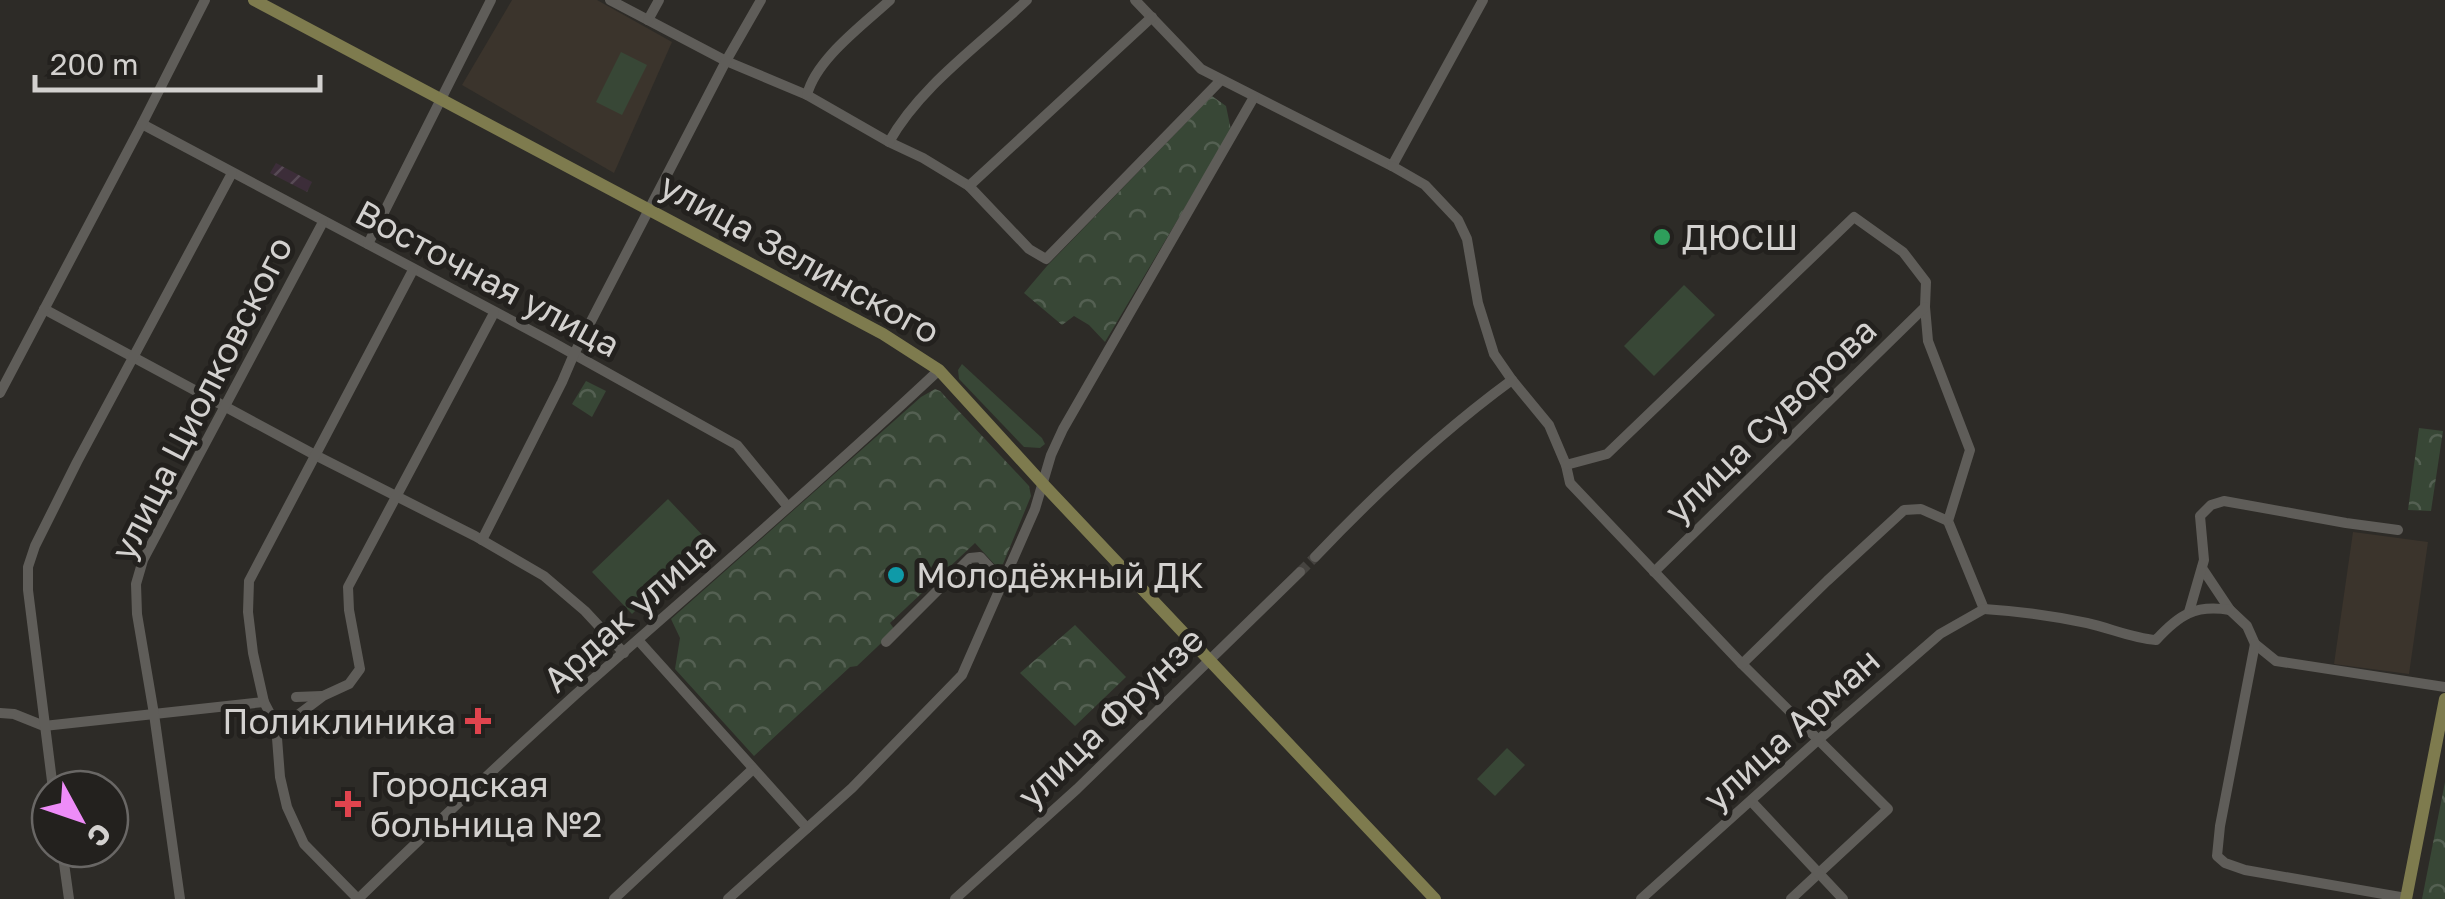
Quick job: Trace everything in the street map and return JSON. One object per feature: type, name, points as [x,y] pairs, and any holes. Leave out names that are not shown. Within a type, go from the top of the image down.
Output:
[{"type":"main road","name":"улица Зелинского","points":[[254,0],[650,208],[883,334],[940,370],[1435,899]]},
{"type":"main road","points":[[2406,899],[2445,700]]},
{"type":"street","points":[[0,393],[205,0]]},
{"type":"street","points":[[368,244],[491,0]]},
{"type":"street","points":[[610,0],[726,61],[807,95],[922,158],[969,186],[1029,249],[1046,258],[1220,80]]},
{"type":"street","points":[[648,20],[659,0]]},
{"type":"street","points":[[482,540],[574,354],[761,0]]},
{"type":"street","points":[[807,95],[820,69],[890,0]]},
{"type":"street","points":[[890,142],[903,118],[922,97],[1027,0]]},
{"type":"street","points":[[1135,0],[1201,69],[1425,185],[1458,220],[1467,239],[1478,303],[1494,354],[1549,425],[1570,483],[1742,664],[1888,809],[1791,899]]},
{"type":"street","points":[[1392,166],[1483,0]]},
{"type":"street","points":[[969,186],[1152,17]]},
{"type":"street","points":[[728,899],[863,777],[962,675],[1035,508],[1050,455],[1254,98]]},
{"type":"street","name":"Восточная улица","points":[[142,124],[737,445],[788,507]]},
{"type":"street","points":[[50,769],[28,567],[77,462],[232,173]]},
{"type":"street","points":[[1566,465],[1606,454],[1854,217],[1903,252],[1926,282],[1928,341],[1970,450],[1948,522],[1984,609],[2091,624],[2156,640],[2188,612],[2204,608],[2230,610]]},
{"type":"street","name":"улица Циолковского","points":[[180,899],[136,584],[143,560],[323,222]]},
{"type":"street","points":[[358,899],[304,844],[287,807],[276,725],[264,702],[248,612],[249,581],[414,270]]},
{"type":"street","name":"улица Суворова","points":[[1654,572],[1925,306]]},
{"type":"street","points":[[44,308],[544,576],[585,610],[624,652]]},
{"type":"street","points":[[276,725],[286,724],[323,696],[349,684],[360,669],[350,622],[348,587],[494,313]]},
{"type":"street","name":"Ардак улица","points":[[358,899],[464,796],[940,370]]},
{"type":"street","points":[[1315,558],[1473,408],[1512,380]]},
{"type":"street","points":[[2188,612],[2204,560],[2200,516],[2211,505],[2224,501],[2398,530]]},
{"type":"street","points":[[1742,664],[1904,510],[1921,509],[1948,522]]},
{"type":"street","points":[[886,642],[970,558],[980,557],[1002,582]]},
{"type":"street","points":[[2202,568],[2255,644],[2276,661],[2445,687]]},
{"type":"street","name":"улица Фрунзе","points":[[955,899],[1077,788],[1300,572]]},
{"type":"street","name":"улица Арман","points":[[1642,899],[1940,634],[1984,609]]},
{"type":"street","points":[[638,640],[807,828]]},
{"type":"street","points":[[2255,644],[2217,856],[2245,870],[2406,899]]},
{"type":"street","points":[[296,697],[323,696]]},
{"type":"street","points":[[0,713],[14,714],[44,726],[264,702]]},
{"type":"street","points":[[614,899],[753,769]]},
{"type":"street","points":[[1750,800],[1843,899]]},
{"type":"street","points":[[65,869],[69,899]]},
{"type":"shaded area","points":[[512,0],[597,0],[672,42],[614,173],[462,85]]},
{"type":"shaded area","points":[[276,163],[312,182],[307,192],[270,173]]},
{"type":"shaded area","points":[[2353,532],[2428,542],[2409,674],[2334,664]]},
{"type":"green space","points":[[621,52],[647,65],[622,115],[596,102]]},
{"type":"green space","points":[[1212,96],[1226,106],[1231,130],[1105,342],[1074,316],[1062,325],[1024,293]]},
{"type":"green space","points":[[1684,285],[1715,315],[1654,376],[1624,346]]},
{"type":"green space","points":[[962,364],[1045,444],[1040,448],[1024,447],[959,379]]},
{"type":"green space","points":[[586,381],[606,391],[592,417],[572,404]]},
{"type":"green space","points":[[935,389],[1029,486],[1031,496],[1003,564],[996,566],[975,543],[890,623],[895,630],[754,756],[675,669],[680,638],[671,619],[921,397]]},
{"type":"green space","points":[[2419,428],[2443,431],[2431,511],[2408,510]]},
{"type":"green space","points":[[668,499],[708,541],[632,614],[592,572]]},
{"type":"green space","points":[[1075,625],[1126,677],[1075,726],[1020,673]]},
{"type":"green space","points":[[1507,748],[1525,765],[1495,796],[1477,779]]},
{"type":"green space","points":[[2445,782],[2445,899],[2422,899]]},
{"type":"tunnel","points":[[1300,572],[1315,557]]},
{"type":"place","name":"ДЮСШ","points":[[1662,237]]},
{"type":"place","name":"Молодёжный ДК","points":[[896,575]]},
{"type":"place","name":"Поликлиника","points":[[478,721]]},
{"type":"place","name":"Городская больница №2","points":[[348,804]]}]
